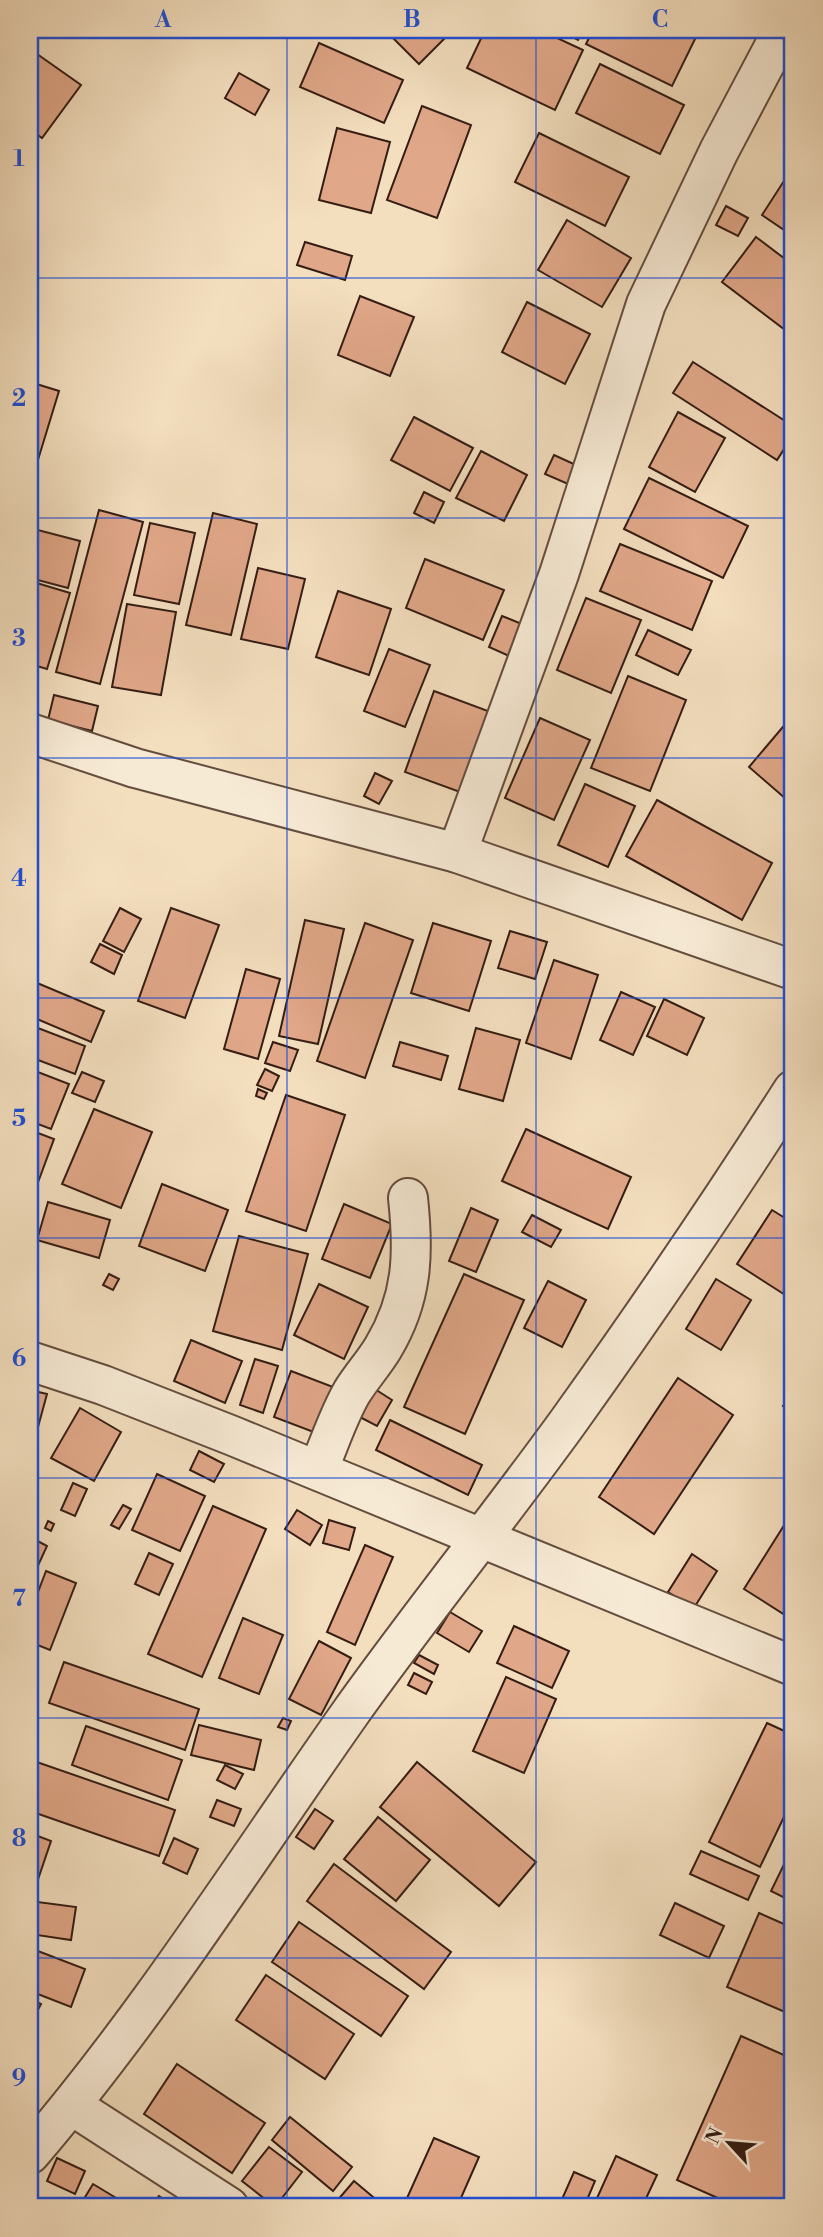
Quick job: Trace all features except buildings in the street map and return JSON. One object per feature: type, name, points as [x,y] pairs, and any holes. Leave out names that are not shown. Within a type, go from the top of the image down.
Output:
[{"type":"street","points":[[457,853],[559,574],[646,304],[719,151],[775,45]]},
{"type":"street","points":[[30,733],[135,768],[457,853],[793,970]]},
{"type":"street","points":[[30,2154],[71,2105],[229,1892],[351,1713],[574,1413],[721,1203],[793,1090]]},
{"type":"street","points":[[318,1471],[351,1393],[384,1347],[403,1305],[412,1272],[413,1239],[408,1198]]},
{"type":"street","points":[[30,1362],[103,1385],[480,1536],[793,1666]]},
{"type":"street","points":[[71,2105],[229,2207]]}]
